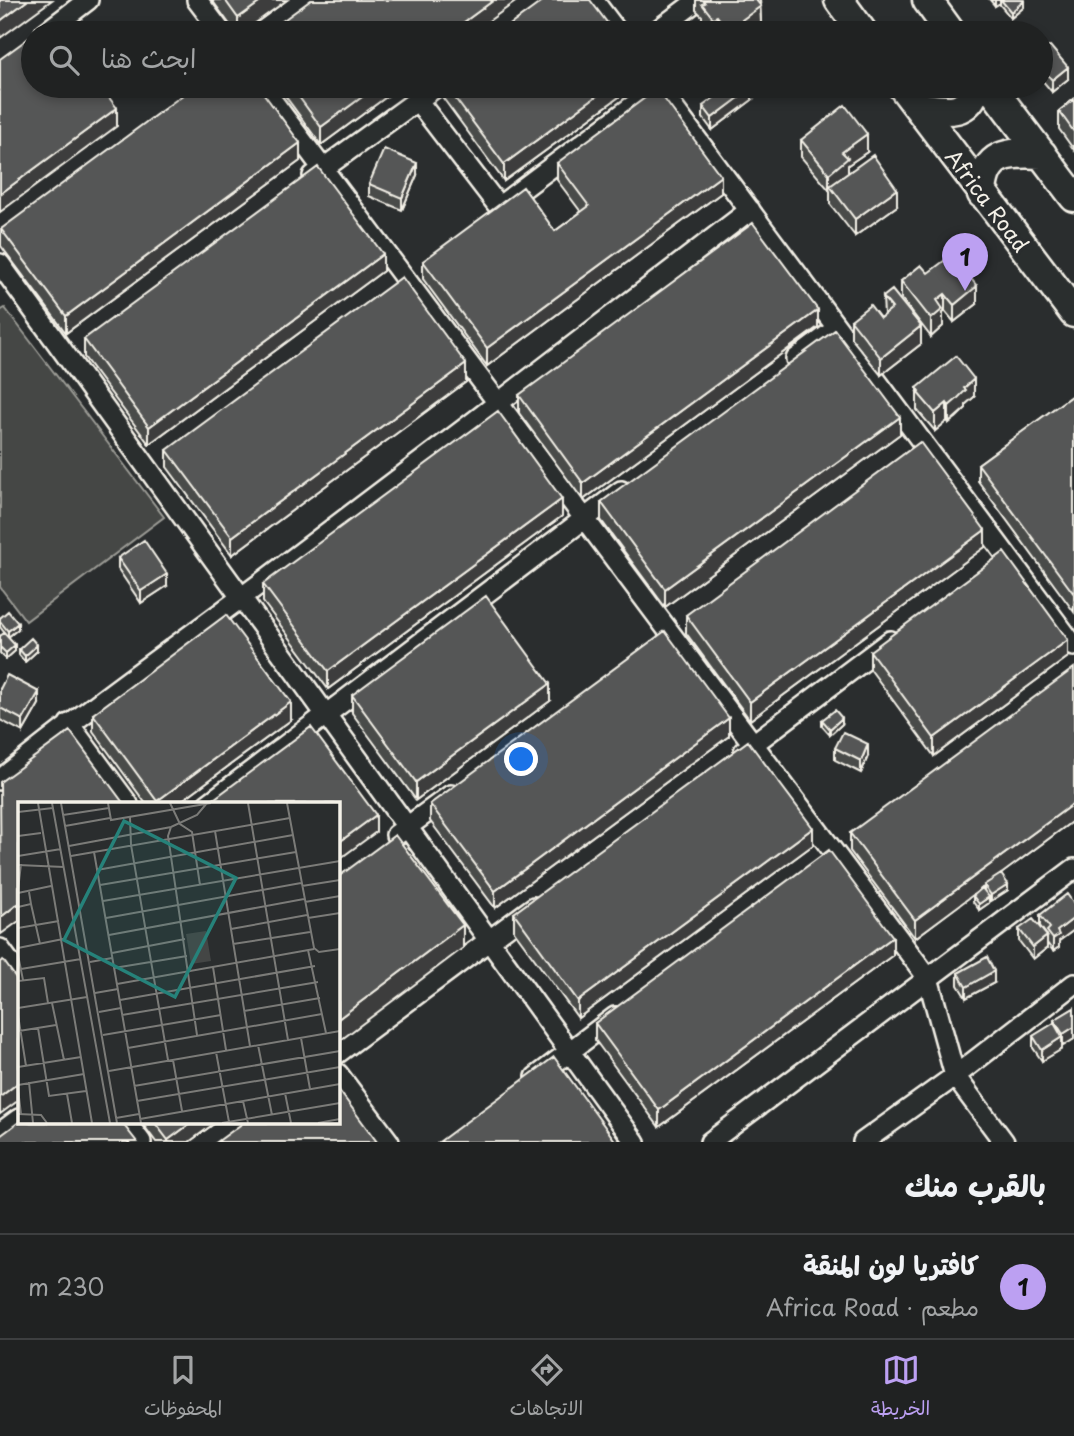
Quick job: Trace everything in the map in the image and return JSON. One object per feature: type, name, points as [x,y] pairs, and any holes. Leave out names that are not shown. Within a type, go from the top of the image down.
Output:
[{"type":"street","points":[[61,21],[88,0]]},
{"type":"street","points":[[197,0],[213,21]]},
{"type":"street","points":[[593,0],[609,21]]},
{"type":"street","points":[[670,21],[698,0]]},
{"type":"street","points":[[839,0],[854,21]]},
{"type":"street","points":[[927,0],[942,21]]},
{"type":"street","points":[[270,98],[928,978],[955,1076],[1004,1142]]},
{"type":"street","points":[[301,185],[420,98]]},
{"type":"street","points":[[417,100],[493,211],[641,98]]},
{"type":"street","points":[[666,98],[837,328],[917,447],[1000,558],[1074,646]]},
{"type":"street","name":"Africa Road","points":[[911,98],[1074,313]]},
{"type":"street","points":[[914,98],[943,111],[960,108],[971,98]]},
{"type":"street","points":[[999,98],[1074,197]]},
{"type":"street","points":[[982,194],[985,173],[997,159],[1012,153],[1042,154]]},
{"type":"street","points":[[0,780],[69,724],[499,404],[750,210]]},
{"type":"street","points":[[0,264],[73,355],[156,469],[241,598],[635,1142]]},
{"type":"street","points":[[782,369],[837,328]]},
{"type":"street","points":[[211,802],[639,477]]},
{"type":"street","points":[[731,761],[907,629]]},
{"type":"street","points":[[69,724],[127,802]]},
{"type":"street","points":[[377,850],[461,787]]},
{"type":"street","points":[[710,1142],[1074,869]]},
{"type":"street","points":[[340,1052],[544,900]]},
{"type":"street","points":[[6,954],[18,973]]},
{"type":"street","points":[[863,1142],[955,1076],[1074,984]]},
{"type":"street","points":[[526,1084],[635,1002]]},
{"type":"street","points":[[340,1077],[389,1142]]},
{"type":"street","points":[[0,1133],[18,1120]]},
{"type":"street","points":[[128,1124],[141,1142]]},
{"type":"shaded area","points":[[5,308],[164,517],[26,621],[0,587],[0,311]]},
{"type":"building","points":[[0,0],[28,0],[0,21]]},
{"type":"building","points":[[225,0],[263,0],[238,18]]},
{"type":"building","points":[[311,0],[494,0],[465,21],[282,21]]},
{"type":"building","points":[[544,0],[590,0],[606,21],[515,21]]},
{"type":"building","points":[[703,0],[756,0],[761,6],[740,21],[721,21],[717,16],[713,18],[702,4],[705,3]]},
{"type":"building","points":[[1001,0],[1023,0],[1024,1],[1011,12]]},
{"type":"building","points":[[21,44],[21,98],[109,98],[117,108],[0,194],[0,59]]},
{"type":"building","points":[[1053,50],[1068,67],[1053,79]]},
{"type":"building","points":[[179,98],[267,98],[300,143],[66,316],[1,229]]},
{"type":"building","points":[[300,98],[361,98],[321,127]]},
{"type":"building","points":[[455,98],[594,98],[504,164]]},
{"type":"building","points":[[645,98],[664,98],[721,176],[487,348],[423,261],[523,187],[555,231],[589,206],[557,163]]},
{"type":"building","points":[[714,98],[739,98],[712,118],[703,106]]},
{"type":"building","points":[[1074,99],[1074,132],[1059,111]]},
{"type":"building","points":[[845,105],[867,134],[842,152],[848,158],[829,174],[801,140]]},
{"type":"building","points":[[384,149],[417,163],[402,198],[369,184]]},
{"type":"building","points":[[873,155],[897,189],[855,219],[830,186]]},
{"type":"building","points":[[318,167],[383,254],[149,427],[84,339]]},
{"type":"building","points":[[753,223],[818,310],[583,483],[519,395]]},
{"type":"building","points":[[952,255],[977,286],[954,305],[945,294],[937,300],[943,309],[931,319],[901,281],[921,265],[928,273]]},
{"type":"building","points":[[402,277],[466,364],[232,537],[167,450]]},
{"type":"building","points":[[892,290],[921,326],[881,358],[851,320],[870,305],[880,318],[892,308],[883,297]]},
{"type":"building","points":[[835,330],[900,417],[665,589],[601,502]]},
{"type":"building","points":[[956,356],[974,379],[956,400],[949,406],[947,403],[935,413],[917,392],[920,391],[917,388]]},
{"type":"building","points":[[1074,394],[1074,594],[978,464]]},
{"type":"building","points":[[498,411],[562,499],[328,671],[263,584]]},
{"type":"building","points":[[920,442],[985,530],[750,702],[686,615]]},
{"type":"building","points":[[144,540],[167,574],[141,591],[118,558]]},
{"type":"building","points":[[1004,552],[1068,640],[934,738],[870,651]]},
{"type":"building","points":[[486,596],[550,684],[416,782],[352,695]]},
{"type":"building","points":[[8,611],[18,623],[8,631],[0,618]]},
{"type":"building","points":[[226,615],[291,702],[157,801],[93,714]]},
{"type":"building","points":[[665,631],[729,718],[495,891],[430,804]]},
{"type":"building","points":[[4,633],[15,645],[6,653],[0,647],[0,636]]},
{"type":"building","points":[[31,638],[37,645],[25,656],[19,649]]},
{"type":"building","points":[[1074,668],[1074,803],[915,920],[850,833]]},
{"type":"building","points":[[7,675],[39,692],[23,720],[0,708],[0,689]]},
{"type":"building","points":[[835,710],[842,718],[830,729],[822,720]]},
{"type":"building","points":[[311,727],[376,815],[340,842],[340,802],[210,802]]},
{"type":"building","points":[[70,731],[123,802],[18,802],[18,904],[1,917],[0,782]]},
{"type":"building","points":[[843,732],[868,744],[861,761],[835,748]]},
{"type":"building","points":[[748,741],[813,828],[578,1001],[514,913]]},
{"type":"building","points":[[395,835],[463,925],[340,1017],[340,876]]},
{"type":"building","points":[[829,850],[893,937],[659,1110],[595,1023]]},
{"type":"building","points":[[1001,874],[1008,884],[991,895],[984,885]]},
{"type":"building","points":[[982,888],[989,897],[979,904],[973,896]]},
{"type":"building","points":[[1067,894],[1074,904],[1074,918],[1057,931],[1059,935],[1053,939],[1047,931],[1050,928],[1040,915]]},
{"type":"building","points":[[1033,919],[1047,936],[1033,947],[1019,929]]},
{"type":"building","points":[[987,957],[994,971],[966,987],[958,973]]},
{"type":"building","points":[[3,960],[18,981],[18,1083],[0,1097],[0,962]]},
{"type":"building","points":[[1074,1008],[1074,1027],[1063,1034],[1054,1020]]},
{"type":"building","points":[[1054,1023],[1062,1037],[1042,1050],[1033,1036]]},
{"type":"building","points":[[554,1057],[616,1142],[439,1142]]},
{"type":"building","points":[[340,1092],[377,1142],[217,1142],[242,1124],[340,1124]]},
{"type":"building","points":[[18,1123],[123,1124],[137,1142],[0,1142],[0,1136]]},
{"type":"building","points":[[156,1124],[190,1124],[168,1140]]},
{"type":"place","name":"كافتريا لون المنقة","points":[[965,291]]}]
